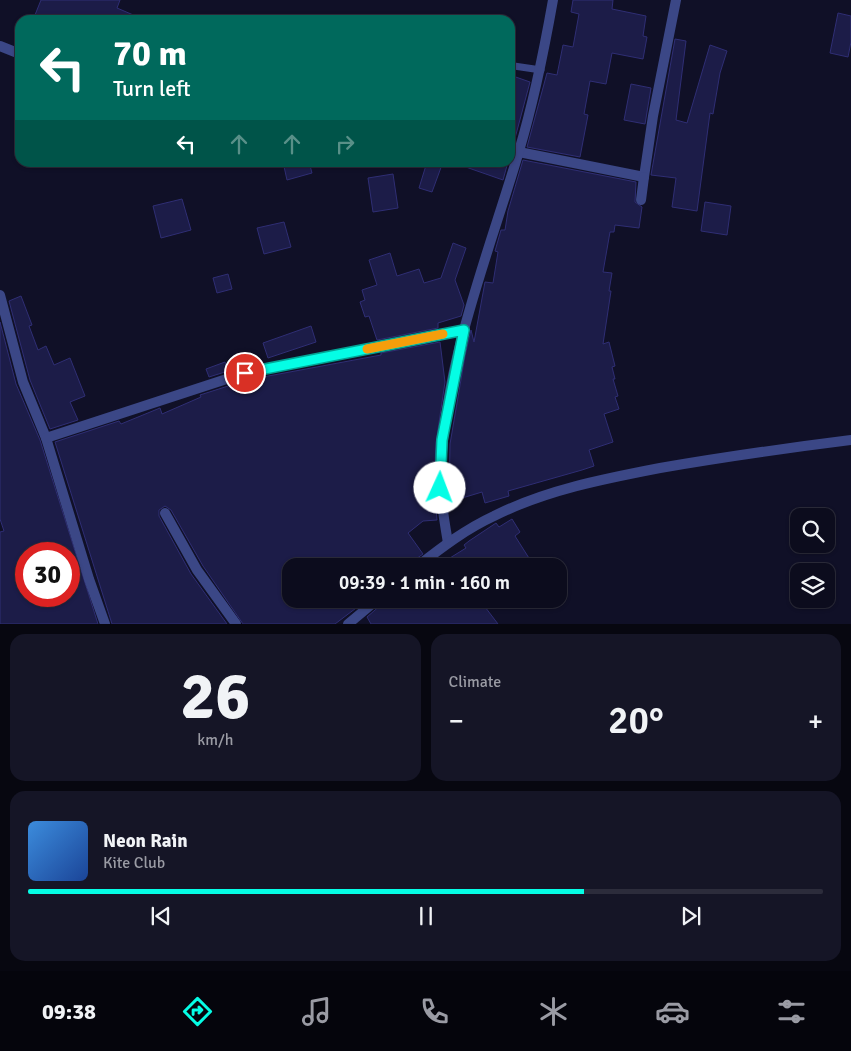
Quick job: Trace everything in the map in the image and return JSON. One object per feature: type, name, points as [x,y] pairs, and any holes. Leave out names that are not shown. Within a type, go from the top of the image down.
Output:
[{"type":"street","points":[[515,162],[540,70],[554,0]]},
{"type":"street","points":[[641,200],[653,116],[676,0]]},
{"type":"street","points":[[0,46],[15,52]]},
{"type":"street","points":[[518,152],[644,177]]},
{"type":"street","points":[[448,543],[440,488],[442,440],[464,330],[513,167]]},
{"type":"street","points":[[0,295],[23,382],[46,438],[88,579],[105,624]]},
{"type":"street","points":[[46,438],[245,373],[464,330]]},
{"type":"street","points":[[428,558],[448,543],[493,516],[538,498],[590,481],[743,453],[851,440]]},
{"type":"street","points":[[165,514],[197,570],[236,624]]},
{"type":"street","points":[[348,624],[367,608]]},
{"type":"lane","points":[[515,66],[540,70]]},
{"type":"building","points":[[41,0],[120,0],[117,8],[133,15],[35,15]]},
{"type":"building","points":[[573,0],[613,0],[612,9],[646,16],[643,36],[647,37],[643,59],[612,53],[606,84],[590,81],[584,114],[588,115],[580,157],[527,147],[547,73],[557,75],[563,45],[573,47],[579,14],[571,12]]},
{"type":"building","points":[[838,13],[851,16],[851,42],[848,57],[830,53]]},
{"type":"building","points":[[675,39],[686,41],[676,120],[687,123],[710,45],[727,51],[720,73],[713,114],[710,113],[697,211],[672,207],[676,178],[651,175]]},
{"type":"building","points":[[515,77],[530,82],[515,138]]},
{"type":"building","points":[[631,84],[651,88],[645,124],[624,120]]},
{"type":"building","points":[[523,160],[636,182],[635,202],[642,207],[639,228],[615,225],[614,232],[610,232],[603,272],[612,273],[603,344],[609,342],[615,366],[612,367],[615,379],[613,379],[618,396],[615,397],[619,409],[604,414],[613,442],[589,450],[594,466],[508,491],[509,496],[485,503],[482,492],[449,502],[450,444],[465,356],[471,330],[474,342],[485,282],[493,283],[498,252],[495,251],[501,230],[505,230],[508,211]]},
{"type":"building","points":[[284,167],[310,167],[312,173],[287,180]]},
{"type":"building","points":[[425,167],[441,167],[432,192],[419,188]]},
{"type":"building","points":[[466,167],[507,167],[503,180]]},
{"type":"building","points":[[393,174],[398,208],[373,212],[368,178]]},
{"type":"building","points":[[182,199],[191,230],[161,238],[153,206]]},
{"type":"building","points":[[705,202],[731,206],[727,235],[701,231]]},
{"type":"building","points":[[284,222],[291,247],[264,254],[257,228]]},
{"type":"building","points":[[453,243],[466,248],[455,280],[464,305],[461,316],[438,323],[438,328],[377,340],[369,316],[365,317],[360,302],[365,300],[362,290],[377,285],[369,260],[390,253],[397,276],[419,269],[424,283],[441,278]]},
{"type":"building","points":[[228,274],[232,289],[217,293],[213,278]]},
{"type":"building","points":[[21,296],[32,325],[29,326],[38,350],[46,346],[54,365],[70,358],[85,396],[70,402],[78,420],[50,429],[30,380],[9,301]]},
{"type":"building","points":[[0,322],[16,384],[40,440],[72,542],[15,542],[15,607],[80,607],[80,567],[98,624],[0,624],[0,532],[4,531],[0,519]]},
{"type":"building","points":[[311,326],[316,342],[268,358],[263,343]]},
{"type":"building","points":[[440,342],[445,382],[436,443],[434,486],[437,520],[423,521],[408,533],[423,554],[417,558],[282,558],[282,608],[356,608],[335,624],[243,624],[203,566],[171,510],[165,506],[159,510],[159,516],[191,574],[227,624],[112,624],[55,442],[119,421],[121,424],[160,408],[162,414],[201,397],[200,395],[247,380],[381,355],[381,353]]},
{"type":"building","points":[[225,362],[228,371],[209,377],[206,369]]},
{"type":"building","points":[[512,519],[520,532],[515,536],[529,558],[450,558],[466,548],[464,545],[469,541],[496,523],[499,527]]},
{"type":"building","points":[[377,608],[486,608],[498,624],[371,624],[367,617]]},
{"type":"slow traffic","points":[[367,349],[443,334]]},
{"type":"route","points":[[245,373],[464,330],[442,440],[440,488]]}]
